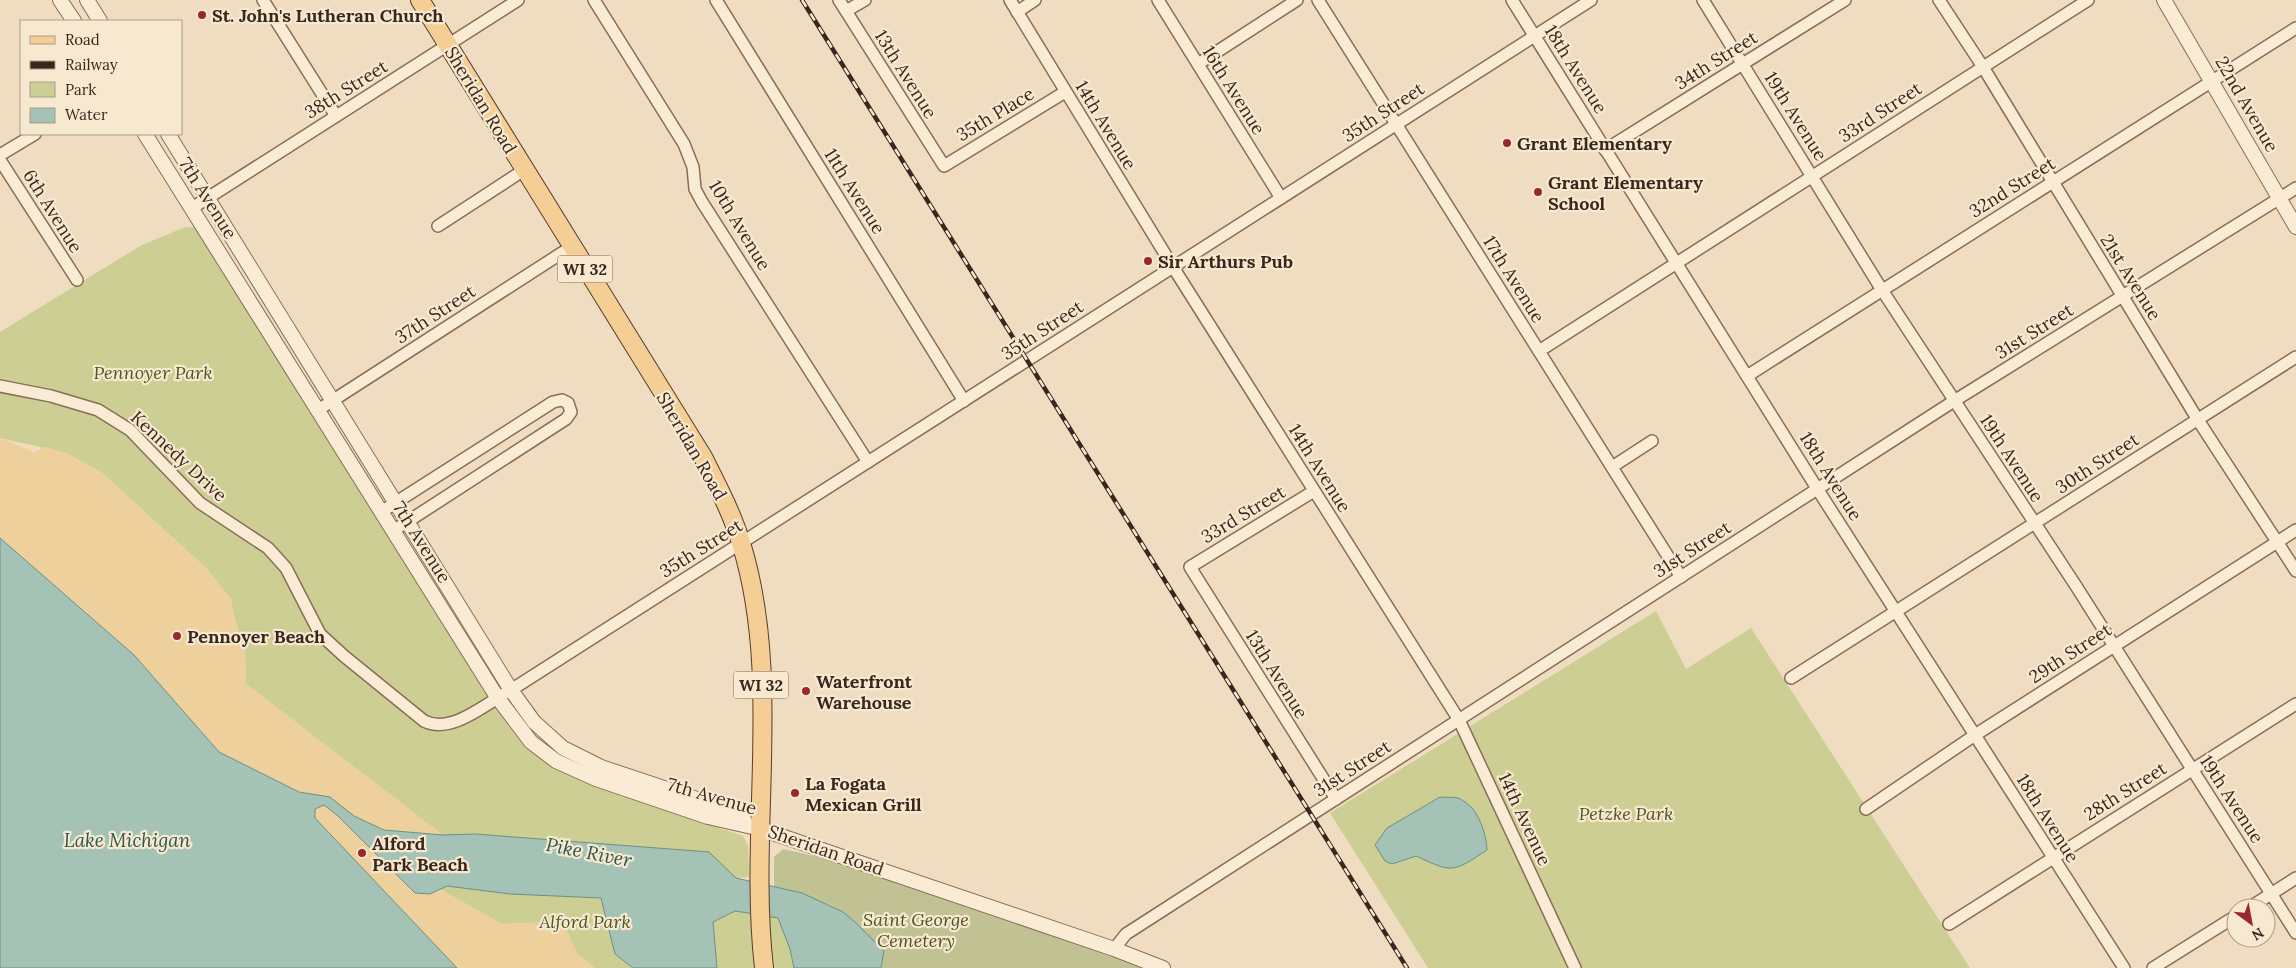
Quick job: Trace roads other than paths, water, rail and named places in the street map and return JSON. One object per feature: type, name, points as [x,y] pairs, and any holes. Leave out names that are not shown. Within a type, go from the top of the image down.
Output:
[{"type":"main road","name":"Sheridan Road","points":[[420,0],[703,457],[722,495],[741,543],[756,615],[761,677],[761,829]]},
{"type":"main road","name":"WI 32","points":[[761,829],[759,923],[764,968]]},
{"type":"street","points":[[60,0],[73,20]]},
{"type":"street","points":[[87,0],[99,20]]},
{"type":"street","points":[[263,0],[336,116]]},
{"type":"street","name":"38th Street","points":[[192,208],[518,0]]},
{"type":"street","name":"10th Avenue","points":[[594,0],[684,144],[693,167],[695,189],[702,202],[868,462]]},
{"type":"street","name":"11th Avenue","points":[[716,0],[964,401]]},
{"type":"street","name":"13th Avenue","points":[[839,0],[944,166]]},
{"type":"street","points":[[846,11],[865,0]]},
{"type":"street","name":"14th Avenue","points":[[1010,0],[1173,268],[1459,720],[1575,968]]},
{"type":"street","points":[[1017,12],[1035,0]]},
{"type":"street","name":"16th Avenue","points":[[1158,0],[1281,198]]},
{"type":"street","points":[[1198,64],[1297,0]]},
{"type":"street","name":"17th Avenue","points":[[1318,0],[1681,577]]},
{"type":"street","name":"18th Avenue","points":[[1512,0],[1818,490],[2124,968]]},
{"type":"street","name":"35th Street","points":[[511,690],[1591,0]]},
{"type":"street","name":"19th Avenue","points":[[1702,0],[1882,290],[2114,646],[2296,933]]},
{"type":"street","name":"34th Street","points":[[1605,150],[1845,0]]},
{"type":"street","name":"21st Avenue","points":[[1939,0],[1983,67],[2198,420],[2296,571]]},
{"type":"street","name":"33rd Street","points":[[1539,351],[2088,0]]},
{"type":"street","name":"22nd Avenue","points":[[2164,0],[2296,227]]},
{"type":"street","name":"32nd Street","points":[[1747,376],[2296,28]]},
{"type":"street","name":"35th Place","points":[[944,166],[1065,92]]},
{"type":"street","points":[[0,155],[33,135]]},
{"type":"street","name":"7th Avenue","points":[[146,135],[497,698],[531,742],[556,761],[596,779],[708,817],[761,829]]},
{"type":"street","name":"7th Avenue","points":[[169,135],[334,400],[511,690],[534,722],[563,748],[601,767],[721,807],[761,829]]},
{"type":"street","name":"6th Avenue","points":[[0,160],[77,280]]},
{"type":"street","points":[[438,226],[524,170]]},
{"type":"street","name":"31st Street","points":[[1114,949],[1126,934],[1954,401],[2296,188]]},
{"type":"street","name":"37th Street","points":[[318,410],[572,248]]},
{"type":"street","name":"30th Street","points":[[1791,678],[2296,358]]},
{"type":"street","name":"Kennedy Drive","points":[[0,386],[51,396],[98,410],[130,430],[200,503],[268,548],[286,568],[320,634],[424,721],[437,726],[461,720],[511,690]]},
{"type":"street","points":[[382,512],[553,402],[562,400],[568,403],[571,412],[566,419],[393,530]]},
{"type":"street","points":[[1612,467],[1652,440]]},
{"type":"street","name":"33rd Street","points":[[1190,567],[1314,492]]},
{"type":"street","name":"29th Street","points":[[1866,809],[1975,735],[2296,530]]},
{"type":"street","name":"13th Avenue","points":[[1190,567],[1336,799]]},
{"type":"street","name":"28th Street","points":[[1949,924],[2296,704]]},
{"type":"street","name":"Sheridan Road","points":[[761,829],[1114,949],[1162,968]]},
{"type":"street","points":[[2265,898],[2296,878]]},
{"type":"street","points":[[2153,968],[2226,922]]},
{"type":"water","name":"Lake Michigan","points":[[0,538],[134,655],[219,752],[299,792],[330,797],[354,816],[384,830],[443,835],[475,834],[709,852],[736,878],[802,893],[843,912],[884,951],[881,968],[794,968],[790,949],[778,918],[735,911],[713,922],[717,968],[633,968],[615,954],[601,898],[510,894],[447,886],[430,894],[415,893],[338,816],[324,805],[315,809],[315,818],[457,968],[0,968]]},
{"type":"water","points":[[1440,797],[1458,798],[1472,808],[1483,828],[1487,850],[1466,863],[1452,868],[1445,868],[1416,856],[1392,864],[1385,861],[1375,845],[1387,828]]},
{"type":"railway","points":[[802,0],[1407,968]]},
{"type":"place","name":"St. John's Lutheran Church","points":[[202,15]]},
{"type":"place","name":"Grant Elementary","points":[[1507,143]]},
{"type":"place","name":"Grant Elementary School","points":[[1538,192]]},
{"type":"place","name":"Sir Arthurs Pub","points":[[1148,261]]},
{"type":"place","name":"Pennoyer Beach","points":[[177,636]]},
{"type":"place","name":"Waterfront Warehouse","points":[[806,691]]},
{"type":"place","name":"La Fogata Mexican Grill","points":[[795,793]]},
{"type":"place","name":"Alford Park Beach","points":[[362,853]]},
{"type":"park label","name":"Pennoyer Park","points":[[153,372]]},
{"type":"park label","name":"Petzke Park","points":[[1626,813]]},
{"type":"park label","name":"Alford Park","points":[[585,921]]},
{"type":"park label","name":"Saint George Cemetery","points":[[916,930]]},
{"type":"water label","name":"Pike River","points":[[589,852]]}]
